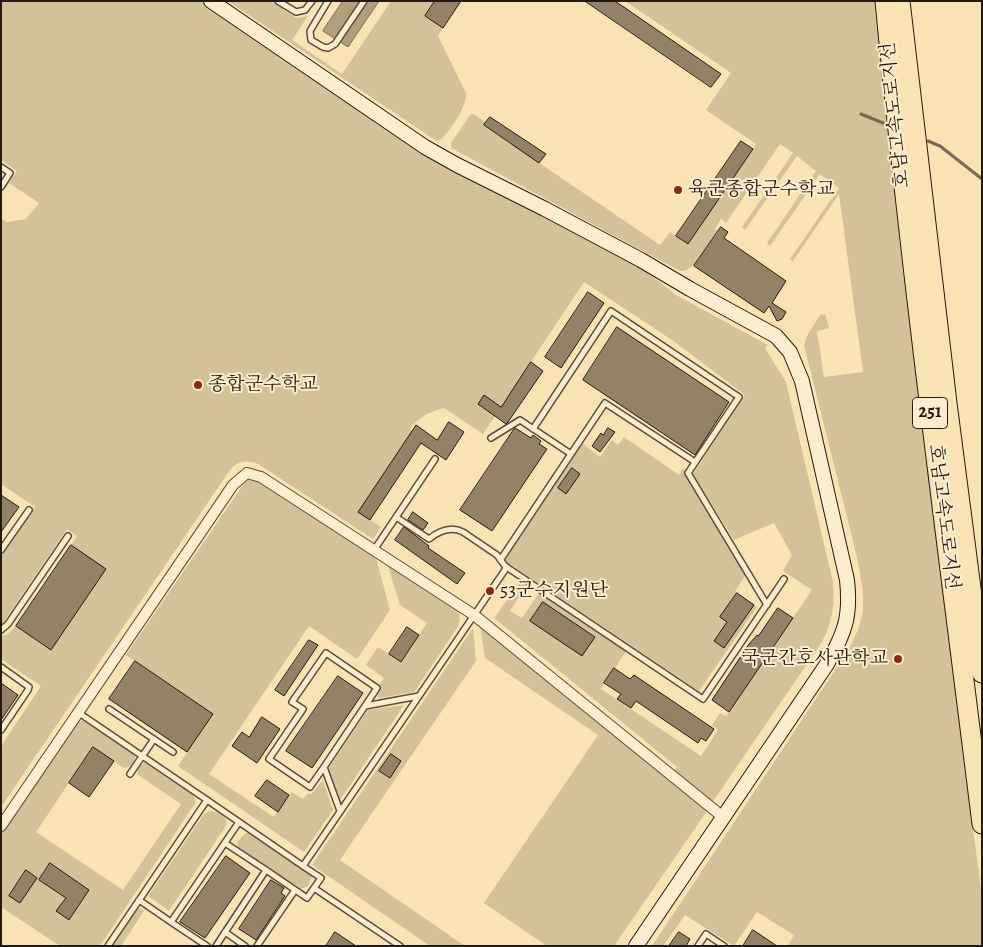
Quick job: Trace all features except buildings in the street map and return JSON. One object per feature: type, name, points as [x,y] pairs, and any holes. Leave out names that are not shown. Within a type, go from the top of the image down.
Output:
[{"type":"highway","name":"호남고속도로지선","points":[[885,1],[898,143],[929,408],[982,824]]},
{"type":"highway","name":"호남고속도로지선","points":[[900,1],[947,403],[982,673]]},
{"type":"street","points":[[211,1],[426,147],[457,165],[641,260],[776,336],[790,352],[802,381],[847,580],[849,595],[848,611],[841,640],[827,664],[636,946]]},
{"type":"street","points":[[1,826],[233,485],[248,474],[261,477],[474,615],[723,817]]},
{"type":"lane","points":[[278,1],[296,12],[305,10],[312,1]]},
{"type":"lane","points":[[328,1],[310,32],[312,40],[328,48],[338,40],[364,1]]},
{"type":"lane","points":[[1,167],[10,173],[1,187]]},
{"type":"lane","points":[[533,429],[611,311],[739,397],[688,473],[767,605]]},
{"type":"lane","points":[[501,559],[605,402],[695,462]]},
{"type":"lane","points":[[491,438],[520,420],[571,454]]},
{"type":"lane","points":[[374,550],[435,459]]},
{"type":"lane","points":[[1,550],[29,510]]},
{"type":"lane","points":[[396,517],[429,539],[446,530],[458,529],[491,550],[507,567],[703,699],[784,579]]},
{"type":"lane","points":[[1,630],[8,624],[68,536]]},
{"type":"lane","points":[[303,866],[507,567]]},
{"type":"lane","points":[[326,653],[377,688],[324,767],[310,787],[269,759],[303,709],[292,702],[326,653]]},
{"type":"lane","points":[[1,667],[28,687],[28,690],[1,730]]},
{"type":"lane","points":[[365,706],[419,696]]},
{"type":"lane","points":[[109,709],[173,752]]},
{"type":"lane","points":[[79,712],[321,878],[307,898],[225,843]]},
{"type":"lane","points":[[130,774],[154,739]]},
{"type":"lane","points":[[324,767],[340,811]]},
{"type":"lane","points":[[108,946],[207,800]]},
{"type":"lane","points":[[171,922],[239,822]]},
{"type":"lane","points":[[216,946],[266,870]]},
{"type":"lane","points":[[314,888],[400,946]]},
{"type":"lane","points":[[257,946],[295,890]]},
{"type":"lane","points":[[139,900],[207,946]]},
{"type":"lane","points":[[224,932],[245,946]]},
{"type":"lane","points":[[698,946],[706,934],[724,946]]},
{"type":"shaded area","name":"종합군수학교","points":[[1,1],[202,1],[423,151],[642,268],[676,295],[768,345],[765,348],[786,382],[833,582],[834,599],[830,623],[820,645],[712,803],[673,772],[677,767],[494,618],[521,581],[527,585],[510,611],[522,618],[539,593],[627,650],[601,689],[701,756],[718,730],[712,725],[720,713],[726,716],[812,590],[783,571],[792,555],[774,523],[734,540],[693,474],[745,395],[672,340],[584,282],[483,434],[444,408],[434,411],[413,425],[410,429],[412,431],[358,512],[381,527],[373,539],[258,464],[244,462],[232,467],[1,807],[1,746],[41,686],[1,659],[1,636],[8,634],[16,626],[51,649],[71,545],[77,536],[67,529],[1,626],[1,556],[35,507],[1,484],[1,219],[7,222],[26,219],[39,203],[9,183],[17,171],[1,160]]},
{"type":"shaded area","points":[[228,1],[270,1],[296,18],[308,16],[292,40],[342,74],[391,1],[435,1],[426,16],[443,28],[438,36],[466,93],[461,112],[447,133],[438,141],[435,140]]},
{"type":"shaded area","points":[[343,1],[379,1],[348,47],[323,31]]},
{"type":"shaded area","name":"국군간호사관학교","points":[[625,1],[879,1],[918,367],[967,787],[979,873],[982,901],[982,946],[788,946],[794,935],[757,912],[734,946],[685,915],[663,946],[652,946],[849,649],[858,630],[863,612],[863,591],[857,557],[804,345],[807,336],[820,315],[824,314],[826,316],[829,328],[817,331],[824,377],[863,372],[839,194],[793,261],[790,259],[839,188],[820,174],[770,246],[767,243],[816,171],[797,156],[745,230],[742,227],[793,153],[780,144],[726,223],[721,219],[715,229],[717,231],[701,256],[691,267],[680,271],[451,148],[451,143],[471,114],[474,114],[486,123],[485,126],[660,245],[670,232],[688,244],[756,144],[706,110],[731,73]]},
{"type":"shaded area","points":[[624,437],[679,475],[683,468],[747,573],[735,591],[757,607],[699,691],[504,560],[582,443],[600,457],[612,440],[618,445]]},
{"type":"shaded area","points":[[250,479],[260,481],[375,554],[390,610],[357,659],[309,626],[209,774],[274,817],[291,792],[303,799],[308,793],[311,794],[323,780],[333,810],[304,852],[178,766],[213,714],[126,655],[245,482]]},
{"type":"shaded area","points":[[387,563],[457,609],[460,618],[457,628],[414,692],[380,698],[377,697],[382,687],[379,685],[384,678],[366,665],[378,647],[401,662],[427,623],[400,605]]},
{"type":"shaded area","points":[[480,625],[485,626],[707,811],[614,946],[547,946],[484,903],[598,735],[485,658]]},
{"type":"shaded area","points":[[473,628],[476,661],[340,860],[465,946],[430,946],[312,865]]},
{"type":"shaded area","points":[[404,705],[340,800],[328,769],[368,710]]},
{"type":"shaded area","points":[[82,720],[131,752],[135,757],[133,762],[130,766],[124,768],[93,747],[36,832],[123,890],[181,804],[138,775],[137,771],[141,765],[145,763],[193,795],[196,802],[100,946],[60,946],[1,907],[1,832],[74,724]]},
{"type":"shaded area","points":[[209,811],[222,815],[226,820],[226,826],[169,911],[148,896],[204,814]]},
{"type":"shaded area","points":[[249,833],[312,876],[308,886],[301,889],[238,847],[237,843],[244,834]]},
{"type":"shaded area","points":[[138,907],[144,911],[121,946],[112,946]]},
{"type":"waterway","points":[[861,114],[888,125]]},
{"type":"waterway","points":[[928,141],[940,146],[982,179]]},
{"type":"place","name":"육군종합군수학교","points":[[678,190]]},
{"type":"place","name":"종합군수학교","points":[[198,385]]},
{"type":"place","name":"53군수지원단","points":[[490,591]]},
{"type":"place","name":"국군간호사관학교","points":[[898,659]]}]
